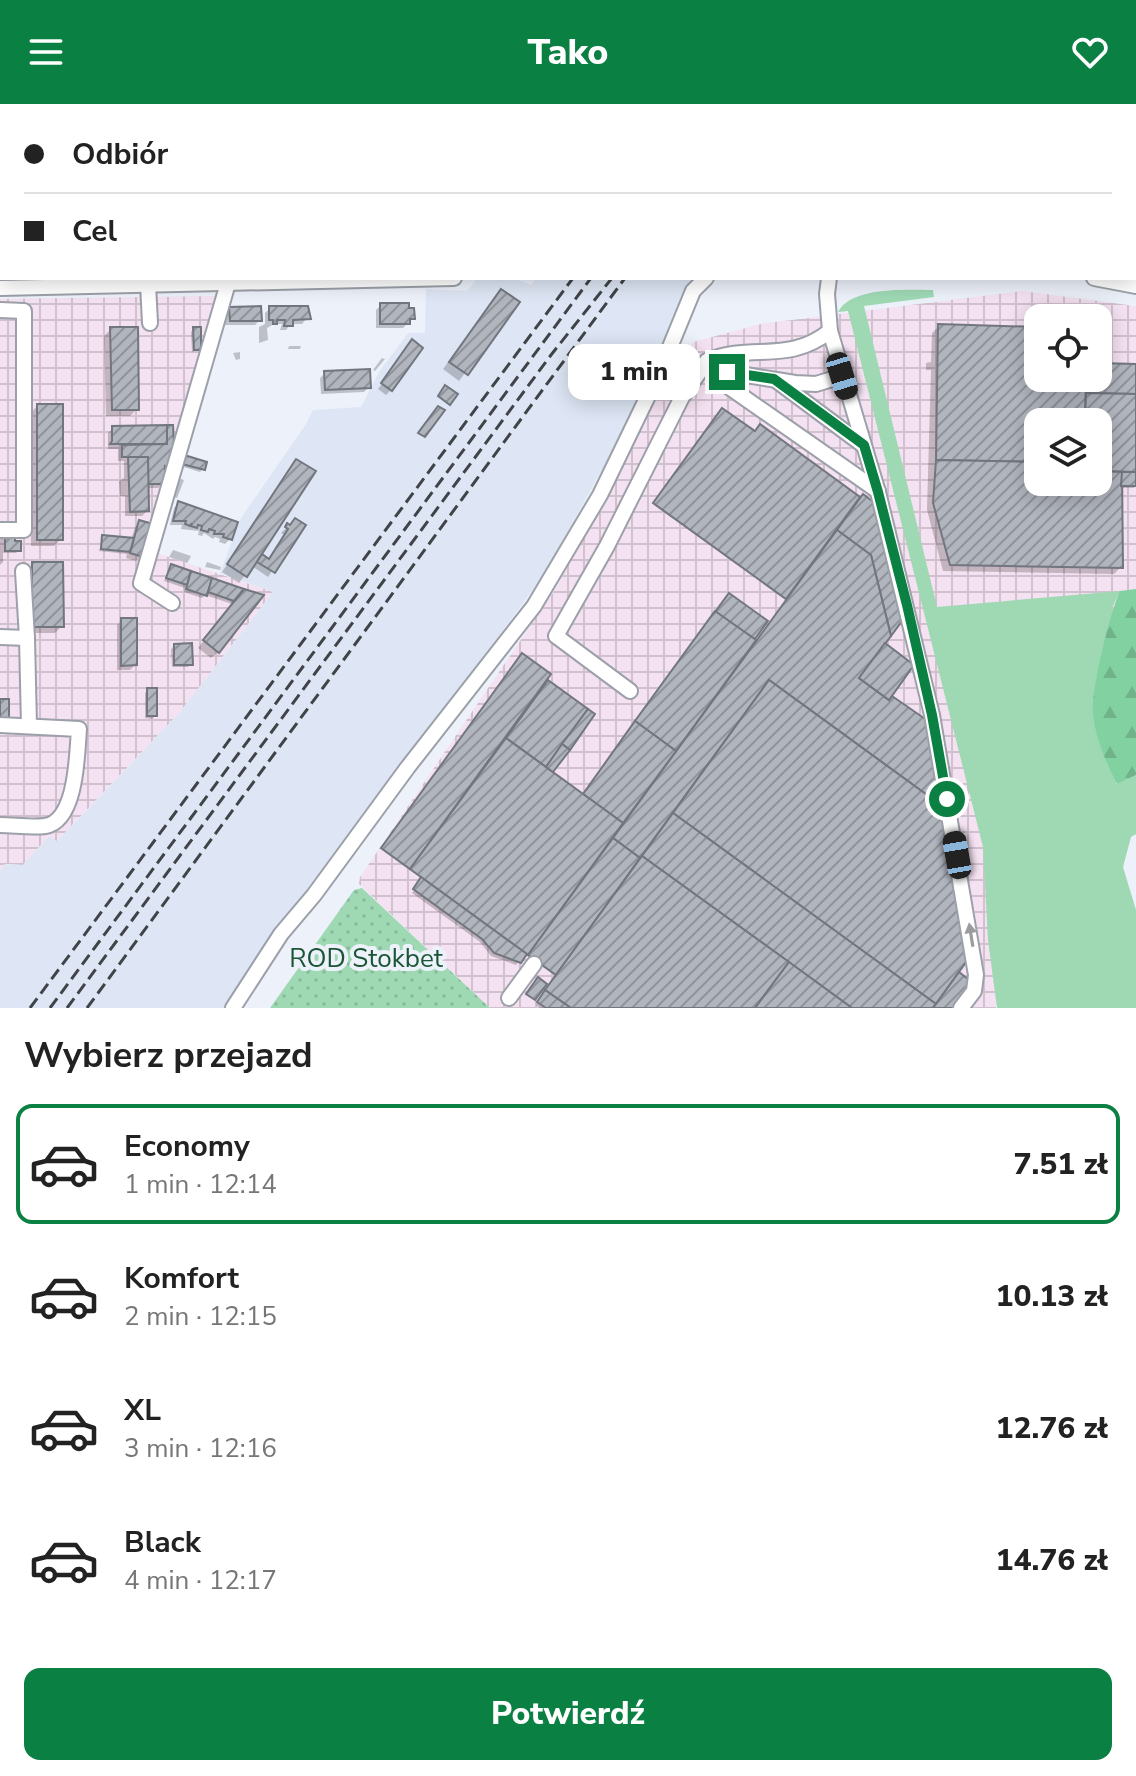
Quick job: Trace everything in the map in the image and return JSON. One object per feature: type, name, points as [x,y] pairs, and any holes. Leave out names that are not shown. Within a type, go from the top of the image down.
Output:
[{"type":"street","points":[[0,288],[364,280]]},
{"type":"street","points":[[233,1008],[281,934],[534,606],[600,495],[661,369],[693,291],[704,280]]},
{"type":"street","points":[[829,280],[830,331],[878,492],[932,715],[976,975],[974,991],[961,1008]]},
{"type":"street","points":[[1104,280],[1136,286]]},
{"type":"street","points":[[172,603],[141,583],[228,283]]},
{"type":"street","points":[[148,284],[150,323]]},
{"type":"street","points":[[0,310],[24,311],[24,530],[0,530]]},
{"type":"street","points":[[630,691],[556,636],[607,546],[682,397],[707,361],[735,353],[795,351],[816,342],[830,331]]},
{"type":"street","points":[[707,361],[727,372],[816,384],[842,376]]},
{"type":"street","points":[[707,361],[719,380],[878,492]]},
{"type":"street","points":[[774,379],[864,445]]},
{"type":"street","points":[[23,571],[29,726]]},
{"type":"street","points":[[0,637],[27,638]]},
{"type":"street","points":[[0,725],[79,729],[74,786],[56,821],[48,826],[0,825]]},
{"type":"street","points":[[509,998],[534,964]]},
{"type":"shaded area","points":[[476,280],[518,280],[531,285],[535,280],[704,280],[672,344],[544,574],[230,1008],[0,1008],[0,871],[5,864],[23,865],[49,836],[57,841],[180,712],[273,592],[220,573],[241,518],[313,410],[361,407],[379,372],[408,333],[425,333],[426,289],[467,291]]},
{"type":"shaded area","points":[[1022,291],[1136,306],[1136,592],[992,829],[996,1008],[490,1008],[359,884],[360,877],[556,588],[654,404],[693,342],[761,324]]},
{"type":"shaded area","points":[[218,296],[148,550],[273,592],[180,712],[56,842],[49,836],[23,865],[5,864],[0,871],[0,299]]},
{"type":"green space","points":[[933,290],[934,297],[864,306],[937,607],[1120,591],[1112,608],[1116,784],[1136,775],[1136,834],[1131,837],[1123,867],[1136,910],[1136,1008],[997,1008],[988,940],[983,847],[848,311],[838,312],[845,304],[867,294]]},
{"type":"green space","points":[[1136,589],[1136,775],[1117,784],[1099,741],[1093,702],[1116,601],[1120,591]]},
{"type":"green space","name":"ROD Stokbet","points":[[362,888],[490,1008],[270,1008],[354,890]]},
{"type":"building","points":[[501,289],[520,302],[468,375],[449,362]]},
{"type":"building","points":[[380,303],[409,303],[409,308],[414,308],[415,319],[410,319],[410,324],[380,324]]},
{"type":"building","points":[[261,306],[262,321],[230,321],[229,307]]},
{"type":"building","points":[[269,306],[308,306],[311,319],[293,320],[293,326],[284,326],[285,320],[277,320],[277,324],[273,324],[273,320],[269,320]]},
{"type":"building","points":[[938,324],[1024,327],[1024,392],[1086,392],[1085,408],[1024,408],[1024,462],[936,460]]},
{"type":"building","points":[[110,327],[138,327],[139,410],[112,410]]},
{"type":"building","points":[[193,327],[201,327],[201,350],[194,350]]},
{"type":"building","points":[[412,339],[423,348],[392,391],[381,383]]},
{"type":"building","points":[[1112,363],[1136,364],[1136,394],[1086,393],[1112,392]]},
{"type":"building","points":[[370,369],[371,388],[325,390],[324,371]]},
{"type":"building","points":[[445,385],[458,394],[450,405],[438,396]]},
{"type":"building","points":[[1086,393],[1136,394],[1136,472],[1112,471],[1112,408],[1085,408]]},
{"type":"building","points":[[37,404],[63,404],[63,540],[37,540]]},
{"type":"building","points":[[438,406],[445,410],[425,437],[418,433]]},
{"type":"building","points":[[722,408],[755,431],[760,424],[860,497],[786,599],[653,503]]},
{"type":"building","points":[[167,425],[167,444],[110,444],[112,426]]},
{"type":"building","points":[[167,425],[173,425],[174,444],[169,468],[165,466],[165,484],[148,484],[148,457],[122,457],[122,445],[167,444]]},
{"type":"building","points":[[181,454],[207,462],[205,470],[178,463]]},
{"type":"building","points":[[128,457],[148,457],[149,511],[130,512]]},
{"type":"building","points":[[296,459],[316,471],[247,577],[227,564]]},
{"type":"building","points":[[936,460],[1024,462],[1024,496],[1112,496],[1112,472],[1122,472],[1123,568],[950,565],[933,503]]},
{"type":"building","points":[[1122,472],[1136,472],[1136,486],[1121,486]]},
{"type":"building","points":[[863,494],[876,504],[905,617],[891,636],[871,555],[837,530]]},
{"type":"building","points":[[178,501],[238,522],[232,540],[209,529],[208,532],[201,530],[202,526],[198,525],[197,528],[191,526],[192,523],[190,526],[185,524],[186,521],[173,521]]},
{"type":"building","points":[[295,518],[306,525],[275,573],[257,562],[262,554],[269,559],[288,529],[285,527],[287,523],[290,525]]},
{"type":"building","points":[[139,520],[153,524],[143,557],[130,553]]},
{"type":"building","points":[[837,530],[871,555],[891,636],[859,678],[889,700],[892,696],[931,723],[945,808],[769,680],[640,858],[613,838]]},
{"type":"building","points":[[102,535],[134,538],[130,552],[101,549]]},
{"type":"building","points":[[5,537],[15,537],[15,541],[21,541],[21,551],[5,551]]},
{"type":"building","points":[[32,562],[63,562],[64,627],[32,627]]},
{"type":"building","points":[[171,564],[191,571],[187,585],[166,578]]},
{"type":"building","points":[[191,571],[212,578],[207,596],[186,589]]},
{"type":"building","points":[[212,578],[244,589],[234,601],[208,592]]},
{"type":"building","points":[[244,589],[264,595],[219,653],[203,640]]},
{"type":"building","points":[[729,593],[768,621],[755,639],[715,612]]},
{"type":"building","points":[[715,611],[756,640],[676,751],[635,721]]},
{"type":"building","points":[[121,618],[137,618],[137,665],[121,666]]},
{"type":"building","points":[[192,643],[193,665],[174,665],[174,644]]},
{"type":"building","points":[[885,643],[914,665],[889,700],[859,678]]},
{"type":"building","points":[[522,653],[551,674],[410,869],[381,848]]},
{"type":"building","points":[[548,680],[588,709],[546,767],[506,738]]},
{"type":"building","points":[[769,680],[945,808],[969,958],[936,1004],[673,813]]},
{"type":"building","points":[[147,688],[157,688],[157,716],[147,716]]},
{"type":"building","points":[[0,699],[9,699],[9,718],[0,718]]},
{"type":"building","points":[[588,709],[595,714],[570,750],[562,744]]},
{"type":"building","points":[[635,721],[676,751],[623,823],[583,794]]},
{"type":"building","points":[[506,738],[623,823],[528,955],[410,869]]},
{"type":"building","points":[[562,744],[570,750],[553,772],[546,767]]},
{"type":"building","points":[[673,813],[936,1004],[933,1008],[852,1008],[642,856]]},
{"type":"building","points":[[613,838],[640,858],[556,975],[528,955]]},
{"type":"building","points":[[642,856],[789,962],[755,1008],[571,1008],[545,990]]},
{"type":"building","points":[[421,877],[527,954],[521,963],[494,953],[482,939],[413,889]]},
{"type":"building","points":[[789,962],[852,1008],[755,1008]]},
{"type":"building","points":[[959,972],[973,983],[955,1008],[933,1008]]},
{"type":"building","points":[[538,977],[547,984],[535,1000],[526,994]]},
{"type":"building","points":[[545,990],[571,1008],[546,1008],[537,1002]]},
{"type":"railway","points":[[30,1008],[572,280]]},
{"type":"railway","points":[[50,1008],[590,280]]},
{"type":"railway","points":[[67,1008],[551,355],[610,280]]},
{"type":"railway","points":[[87,1008],[624,280]]},
{"type":"route","points":[[727,372],[774,379],[864,445],[907,605],[947,799]]}]
